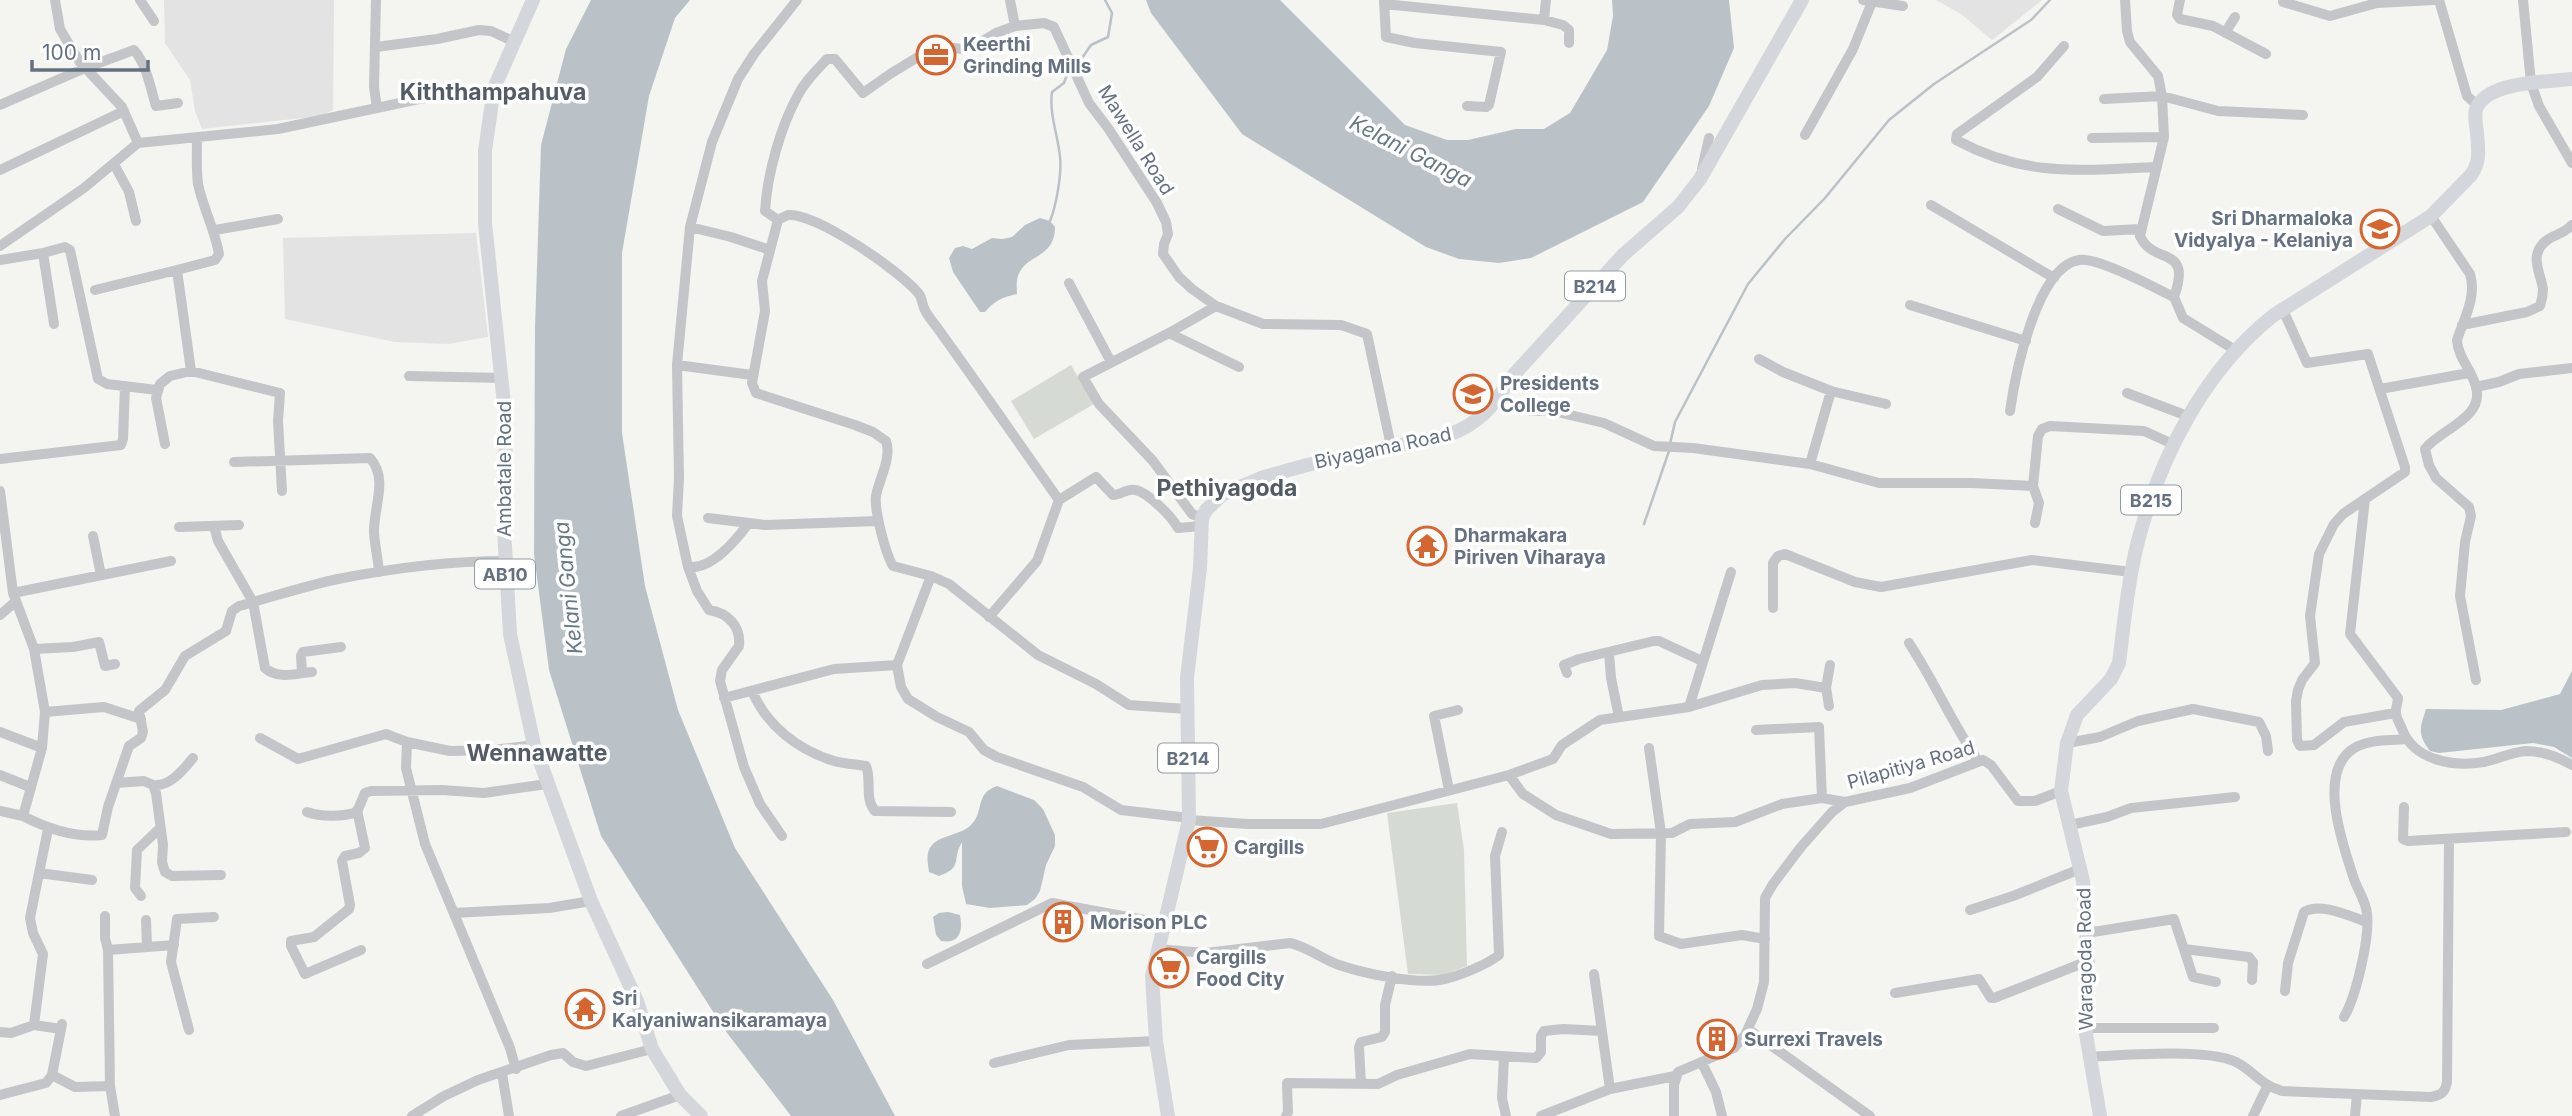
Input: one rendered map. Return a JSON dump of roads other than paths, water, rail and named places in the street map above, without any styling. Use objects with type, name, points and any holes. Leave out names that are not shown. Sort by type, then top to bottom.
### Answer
[{"type":"main road","name":"Ambatale Road","points":[[533,0],[494,88],[486,136],[484,201],[506,424],[505,561],[510,634],[534,745],[591,901],[637,1001],[652,1049],[680,1094],[701,1116]]},
{"type":"main road","name":"Biyagama Road","points":[[1202,522],[1206,510],[1223,494],[1242,484],[1283,470],[1448,435],[1466,429],[1488,412],[1510,379],[1623,254],[1678,207],[1700,179],[1802,0]]},
{"type":"main road","points":[[2477,105],[2497,90],[2572,79]]},
{"type":"main road","name":"Waragoda Road","points":[[2100,1116],[2085,1028],[2088,961],[2080,869],[2061,791],[2067,743],[2077,715],[2111,679],[2119,663],[2131,572],[2154,491],[2190,417],[2235,350],[2253,332],[2283,310],[2431,216],[2476,168],[2479,152],[2477,105]]},
{"type":"main road","name":"B214","points":[[1168,1116],[1156,1041],[1152,976],[1189,819],[1189,647],[1200,568],[1202,522]]},
{"type":"street","points":[[55,0],[60,29],[85,68],[124,111],[138,143]]},
{"type":"street","points":[[140,0],[154,20]]},
{"type":"street","points":[[376,0],[374,87],[377,108]]},
{"type":"street","points":[[782,836],[760,804],[744,767],[720,681],[722,670],[739,646],[738,630],[733,621],[719,612],[709,610],[697,591],[688,567],[677,516],[677,365],[690,228],[712,142],[738,79],[754,54],[797,0]]},
{"type":"street","points":[[1010,0],[1015,26]]},
{"type":"street","points":[[1544,20],[1545,0]]},
{"type":"street","points":[[2125,0],[2130,42],[2158,76],[2162,96],[2164,137],[2140,229],[2142,242],[2174,261],[2180,269],[2181,278],[2174,297]]},
{"type":"street","points":[[2180,0],[2177,15],[2180,19],[2213,26],[2266,54]]},
{"type":"street","points":[[2283,2],[2330,16],[2377,3],[2436,0],[2467,96],[2477,105]]},
{"type":"street","points":[[2523,0],[2531,83],[2539,106],[2572,163]]},
{"type":"street","points":[[1805,135],[1853,49],[1868,1],[1903,6]]},
{"type":"street","points":[[1467,106],[1489,105],[1501,52],[1415,43],[1386,37],[1384,2],[1544,20],[1563,25],[1569,30],[1569,43]]},
{"type":"street","points":[[2225,33],[2235,17]]},
{"type":"street","name":"Mawella Road","points":[[778,220],[765,211],[776,149],[797,97],[811,75],[827,59],[835,59],[863,93],[936,46],[962,49],[1015,26],[1050,24],[1058,32],[1089,103],[1157,203],[1166,222],[1168,234],[1163,254],[1179,277],[1216,306],[1263,324],[1340,326],[1367,334],[1391,446]]},
{"type":"street","points":[[376,47],[438,39],[479,30],[513,41]]},
{"type":"street","points":[[2064,46],[2037,78],[1957,134],[1956,140],[2005,162],[2028,167],[2053,170],[2157,167]]},
{"type":"street","points":[[0,105],[134,50],[144,61],[145,74],[156,106],[178,103]]},
{"type":"street","points":[[0,246],[44,217],[138,143],[278,129],[377,108],[494,88]]},
{"type":"street","points":[[2104,99],[2162,96],[2218,111],[2303,115]]},
{"type":"street","points":[[0,170],[124,111]]},
{"type":"street","points":[[2092,138],[2164,137]]},
{"type":"street","points":[[95,290],[215,260],[219,254],[215,230],[206,216],[198,181],[197,138]]},
{"type":"street","points":[[1700,179],[1709,138]]},
{"type":"street","points":[[114,164],[129,192],[136,221]]},
{"type":"street","points":[[1931,205],[2054,278]]},
{"type":"street","points":[[2058,209],[2103,231],[2140,229]]},
{"type":"street","points":[[1059,500],[1004,424],[976,379],[934,325],[920,296],[910,285],[867,250],[830,229],[787,215],[778,220],[762,281],[765,311],[752,383],[757,393],[855,425],[882,436],[886,441],[887,456],[876,496],[878,521],[893,566],[931,576],[964,595],[1038,654],[1096,684],[1129,705],[1187,709]]},
{"type":"street","points":[[2431,216],[2470,274],[2473,284],[2457,340],[2476,387],[2476,403],[2470,412],[2425,449],[2436,478],[2469,507],[2471,516],[2465,542],[2460,596],[2476,680]]},
{"type":"street","points":[[215,230],[278,219]]},
{"type":"street","points":[[2462,325],[2527,312],[2540,306],[2543,292],[2536,265],[2540,247],[2552,236],[2565,233],[2572,225]]},
{"type":"street","points":[[690,228],[731,237],[770,250]]},
{"type":"street","points":[[0,260],[65,247],[70,250],[98,379],[107,384],[157,390]]},
{"type":"street","points":[[44,253],[54,324]]},
{"type":"street","points":[[2010,411],[2011,371],[2026,341],[2044,293],[2068,264],[2081,260],[2113,269],[2174,297],[2183,318],[2235,350]]},
{"type":"street","points":[[177,270],[191,371]]},
{"type":"street","points":[[1069,283],[1111,362]]},
{"type":"street","points":[[1910,305],[2026,341]]},
{"type":"street","points":[[1202,522],[1192,514],[1153,461],[1099,404],[1083,377],[1216,306]]},
{"type":"street","points":[[2283,310],[2307,362],[2368,354],[2405,467],[2405,472],[2343,514],[2334,524],[2319,554],[2310,616],[2315,663],[2298,690],[2295,716],[2297,740],[2300,747],[2314,745],[2344,722],[2395,713]]},
{"type":"street","points":[[1169,333],[1239,367]]},
{"type":"street","points":[[1759,359],[1783,372],[1831,391],[1885,404]]},
{"type":"street","points":[[677,365],[752,375]]},
{"type":"street","points":[[2476,387],[2519,374],[2572,369]]},
{"type":"street","points":[[165,444],[157,390],[170,376],[191,371],[280,393],[278,421],[282,491]]},
{"type":"street","points":[[2380,389],[2469,373]]},
{"type":"street","points":[[409,376],[503,378]]},
{"type":"street","points":[[0,459],[121,445],[125,386]]},
{"type":"street","points":[[1810,464],[1831,391]]},
{"type":"street","points":[[2127,393],[2190,417]]},
{"type":"street","points":[[1498,398],[1529,411],[1553,411],[1605,423],[1654,446],[1693,447],[1810,464],[1879,483],[1972,482],[2033,486]]},
{"type":"street","points":[[2027,432],[2050,426],[2144,431],[2175,445]]},
{"type":"street","points":[[2035,523],[2039,503],[2033,486],[2038,436],[2042,429]]},
{"type":"street","points":[[234,462],[370,458],[378,467],[380,482],[374,531],[379,572]]},
{"type":"street","points":[[989,617],[1037,561],[1059,500],[1096,477],[1113,495],[1130,489],[1141,492],[1164,510],[1178,528],[1202,522]]},
{"type":"street","points":[[0,491],[14,598],[34,649],[45,712],[42,748],[23,816]]},
{"type":"street","points":[[2365,499],[2350,634],[2398,698],[2395,713],[2406,739],[2433,759],[2446,762],[2465,764],[2487,761],[2525,751],[2542,752],[2572,765]]},
{"type":"street","points":[[708,518],[749,523],[805,524],[878,521]]},
{"type":"street","points":[[688,567],[695,568],[720,554],[749,523]]},
{"type":"street","points":[[179,527],[239,525]]},
{"type":"street","points":[[214,526],[218,541],[253,602],[265,668],[271,673],[282,675],[307,672],[301,656],[303,652],[341,647]]},
{"type":"street","points":[[93,536],[101,575]]},
{"type":"street","points":[[1773,607],[1773,563],[1778,556],[1785,554],[1855,582],[1881,587],[2032,560],[2131,572]]},
{"type":"street","points":[[0,615],[14,598],[101,575],[171,561]]},
{"type":"street","points":[[0,811],[23,816],[48,829],[88,836],[102,835],[129,746],[141,738],[144,732],[139,711],[165,690],[185,656],[226,631],[232,611],[239,606],[335,579],[417,566],[505,561]]},
{"type":"street","points":[[1689,708],[1731,572]]},
{"type":"street","points":[[724,698],[834,669],[897,665],[901,662],[931,576]]},
{"type":"street","points":[[1567,673],[1564,665],[1579,659],[1659,641],[1702,662]]},
{"type":"street","points":[[34,649],[73,648],[99,642],[105,666],[115,664]]},
{"type":"street","points":[[1909,643],[1962,738],[1978,761]]},
{"type":"street","points":[[1609,653],[1619,717]]},
{"type":"street","points":[[897,665],[901,687],[908,699],[970,732],[984,750],[997,757],[1083,787],[1121,810],[1248,824],[1321,824],[1509,775],[1553,759],[1562,745],[1600,720],[1689,708],[1762,685],[1795,683],[1826,688]]},
{"type":"street","points":[[1829,706],[1826,688],[1830,665]]},
{"type":"street","points":[[752,691],[769,720],[795,743],[834,761],[866,766],[869,774],[869,800],[874,811],[951,812]]},
{"type":"street","points":[[45,712],[104,707],[141,719]]},
{"type":"street","points":[[2067,743],[2100,737],[2138,721],[2193,709],[2259,722],[2266,736],[2267,751]]},
{"type":"street","points":[[1448,790],[1434,716],[1458,710]]},
{"type":"street","points":[[1756,730],[1819,727],[1822,798]]},
{"type":"street","points":[[0,732],[42,748]]},
{"type":"street","points":[[260,738],[298,759],[386,734],[407,743],[450,751],[534,745]]},
{"type":"street","points":[[2344,1017],[2351,1005],[2359,978],[2367,913],[2337,824],[2334,801],[2337,774],[2347,754],[2355,747],[2369,742],[2406,739]]},
{"type":"street","points":[[407,743],[406,768],[425,844],[510,1048],[516,1069]]},
{"type":"street","points":[[1649,748],[1661,833],[1659,936],[1681,944],[1742,935],[1765,939]]},
{"type":"street","points":[[116,783],[144,781],[162,786],[193,758]]},
{"type":"street","name":"Pilapitiya Road","points":[[1541,1116],[1610,1089],[1675,1076],[1683,1069],[1734,1048],[1748,1029],[1764,982],[1763,908],[1768,892],[1801,847],[1832,812],[1845,802],[1910,788],[1978,761],[1986,761],[1991,765],[2018,802],[2035,801],[2061,791]]},
{"type":"street","points":[[0,775],[30,787]]},
{"type":"street","points":[[1509,775],[1523,794],[1556,815],[1611,834],[1672,833],[1690,824],[1735,822],[1782,804],[1822,798],[1845,802]]},
{"type":"street","points":[[307,813],[350,814],[357,810],[365,793],[371,791],[484,793],[547,784]]},
{"type":"street","points":[[153,785],[165,872],[172,876],[221,875]]},
{"type":"street","points":[[2070,825],[2103,818],[2131,808],[2235,797]]},
{"type":"street","points":[[2404,807],[2403,839],[2408,841],[2566,832]]},
{"type":"street","points":[[357,810],[365,848],[359,853],[345,856],[342,861],[351,905],[314,937],[291,941],[291,946],[305,974],[362,950]]},
{"type":"street","points":[[141,896],[135,888],[137,850],[160,828]]},
{"type":"street","points":[[34,1026],[43,954],[33,933],[30,918],[48,829]]},
{"type":"street","points":[[1157,949],[1206,953],[1290,943],[1300,945],[1336,964],[1392,976],[1426,980],[1446,979],[1499,955],[1495,856],[1502,832]]},
{"type":"street","points":[[2089,1057],[2155,1054],[2222,1058],[2237,1063],[2267,1087],[2282,1091],[2431,1097],[2441,1095],[2446,1090],[2449,839]]},
{"type":"street","points":[[1970,910],[2080,869]]},
{"type":"street","points":[[40,873],[92,880]]},
{"type":"street","points":[[454,913],[513,912],[591,901]]},
{"type":"street","points":[[927,964],[1052,903],[1166,924]]},
{"type":"street","points":[[2285,991],[2288,963],[2304,912],[2311,908],[2320,909],[2367,922]]},
{"type":"street","points":[[106,916],[110,1086],[115,1116]]},
{"type":"street","points":[[188,1030],[171,962],[177,919],[214,917]]},
{"type":"street","points":[[2087,933],[2174,919],[2193,977],[2216,982]]},
{"type":"street","points":[[146,920],[147,947]]},
{"type":"street","points":[[108,950],[174,945]]},
{"type":"street","points":[[2184,949],[2249,957],[2253,961],[2252,979]]},
{"type":"street","points":[[1895,993],[1979,979],[1991,998],[1994,998],[2088,961]]},
{"type":"street","points":[[1594,974],[1610,1089]]},
{"type":"street","points":[[1361,1084],[1359,1047],[1361,1042],[1382,1037],[1385,1032],[1385,1004],[1392,976]]},
{"type":"street","points":[[0,1032],[34,1026],[62,1025],[52,1075],[46,1083],[0,1095]]},
{"type":"street","points":[[2085,1028],[2214,1028]]},
{"type":"street","points":[[1748,1029],[1870,1116]]},
{"type":"street","points":[[1286,1116],[1287,1083],[1378,1083],[1397,1074],[1470,1054],[1539,1057],[1544,1031],[1602,1031]]},
{"type":"street","points":[[994,1063],[1069,1045],[1156,1041]]},
{"type":"street","points":[[412,1116],[444,1096],[478,1080],[551,1055],[563,1053],[573,1062],[586,1066],[652,1049]]},
{"type":"street","points":[[1504,1057],[1503,1098],[1506,1116]]},
{"type":"street","points":[[1702,1063],[1716,1092],[1722,1116]]},
{"type":"street","points":[[502,1073],[509,1116]]},
{"type":"street","points":[[52,1075],[75,1087],[110,1086]]},
{"type":"street","points":[[1675,1076],[1675,1116]]},
{"type":"street","points":[[2253,1116],[2267,1087]]},
{"type":"street","points":[[621,1116],[680,1094]]},
{"type":"street","points":[[2355,1116],[2357,1094]]},
{"type":"water","name":"Kelani Ganga","points":[[591,0],[690,0],[675,18],[649,96],[622,253],[622,433],[645,586],[678,710],[735,848],[833,1000],[895,1116],[791,1116],[724,1029],[601,836],[549,670],[534,554],[535,328],[541,145],[566,49]]},
{"type":"water","name":"Kelani Ganga","points":[[1146,0],[1280,0],[1405,125],[1447,140],[1468,140],[1516,129],[1544,129],[1570,113],[1607,50],[1613,16],[1612,0],[1729,0],[1734,48],[1709,106],[1643,202],[1531,258],[1499,263],[1459,259],[1426,247],[1242,134],[1151,13]]},
{"type":"water","points":[[1040,218],[1050,221],[1055,227],[1050,245],[1022,269],[1017,278],[1017,294],[999,300],[985,312],[980,312],[953,272],[949,258],[955,248],[963,246],[972,249],[992,238],[1012,237],[1025,225]]},
{"type":"water","points":[[2572,671],[2572,758],[2554,747],[2533,743],[2439,753],[2430,751],[2423,740],[2421,726],[2426,709],[2501,710],[2560,694]]},
{"type":"water","points":[[997,786],[1034,800],[1043,809],[1055,835],[1055,846],[1046,865],[1040,891],[1027,905],[990,908],[966,904],[962,886],[962,842],[952,869],[939,876],[929,872],[928,855],[932,845],[971,825],[978,814],[982,798]]},
{"type":"water","points":[[948,912],[960,915],[960,931],[956,938],[941,941],[936,935],[933,917]]},
{"type":"waterway","points":[[1073,64],[1082,58],[1091,45],[1108,37],[1112,13],[1105,0]]},
{"type":"waterway","points":[[1670,444],[1675,422],[1748,284],[1785,239],[1825,198],[1889,120],[1934,84],[2031,20],[2050,0]]},
{"type":"waterway","points":[[1050,221],[1058,190],[1060,164],[1052,92],[1064,83],[1069,69]]},
{"type":"waterway","points":[[1644,524],[1669,451]]},
{"type":"place","name":"Keerthi Grinding Mills","points":[[936,55]]},
{"type":"place","name":"Sri Dharmaloka Vidyalya - Kelaniya","points":[[2380,229]]},
{"type":"place","name":"Presidents College","points":[[1473,394]]},
{"type":"place","name":"Dharmakara Piriven Viharaya","points":[[1427,546]]},
{"type":"place","name":"Cargills","points":[[1207,847]]},
{"type":"place","name":"Morison PLC","points":[[1063,922]]},
{"type":"place","name":"Cargills Food City","points":[[1169,968]]},
{"type":"place","name":"Sri Kalyaniwansikaramaya","points":[[585,1009]]},
{"type":"place","name":"Surrexi Travels","points":[[1717,1039]]},
{"type":"district","name":"Kiththampahuva","points":[[493,92]]},
{"type":"district","name":"Pethiyagoda","points":[[1227,488]]},
{"type":"district","name":"Wennawatte","points":[[537,753]]}]
